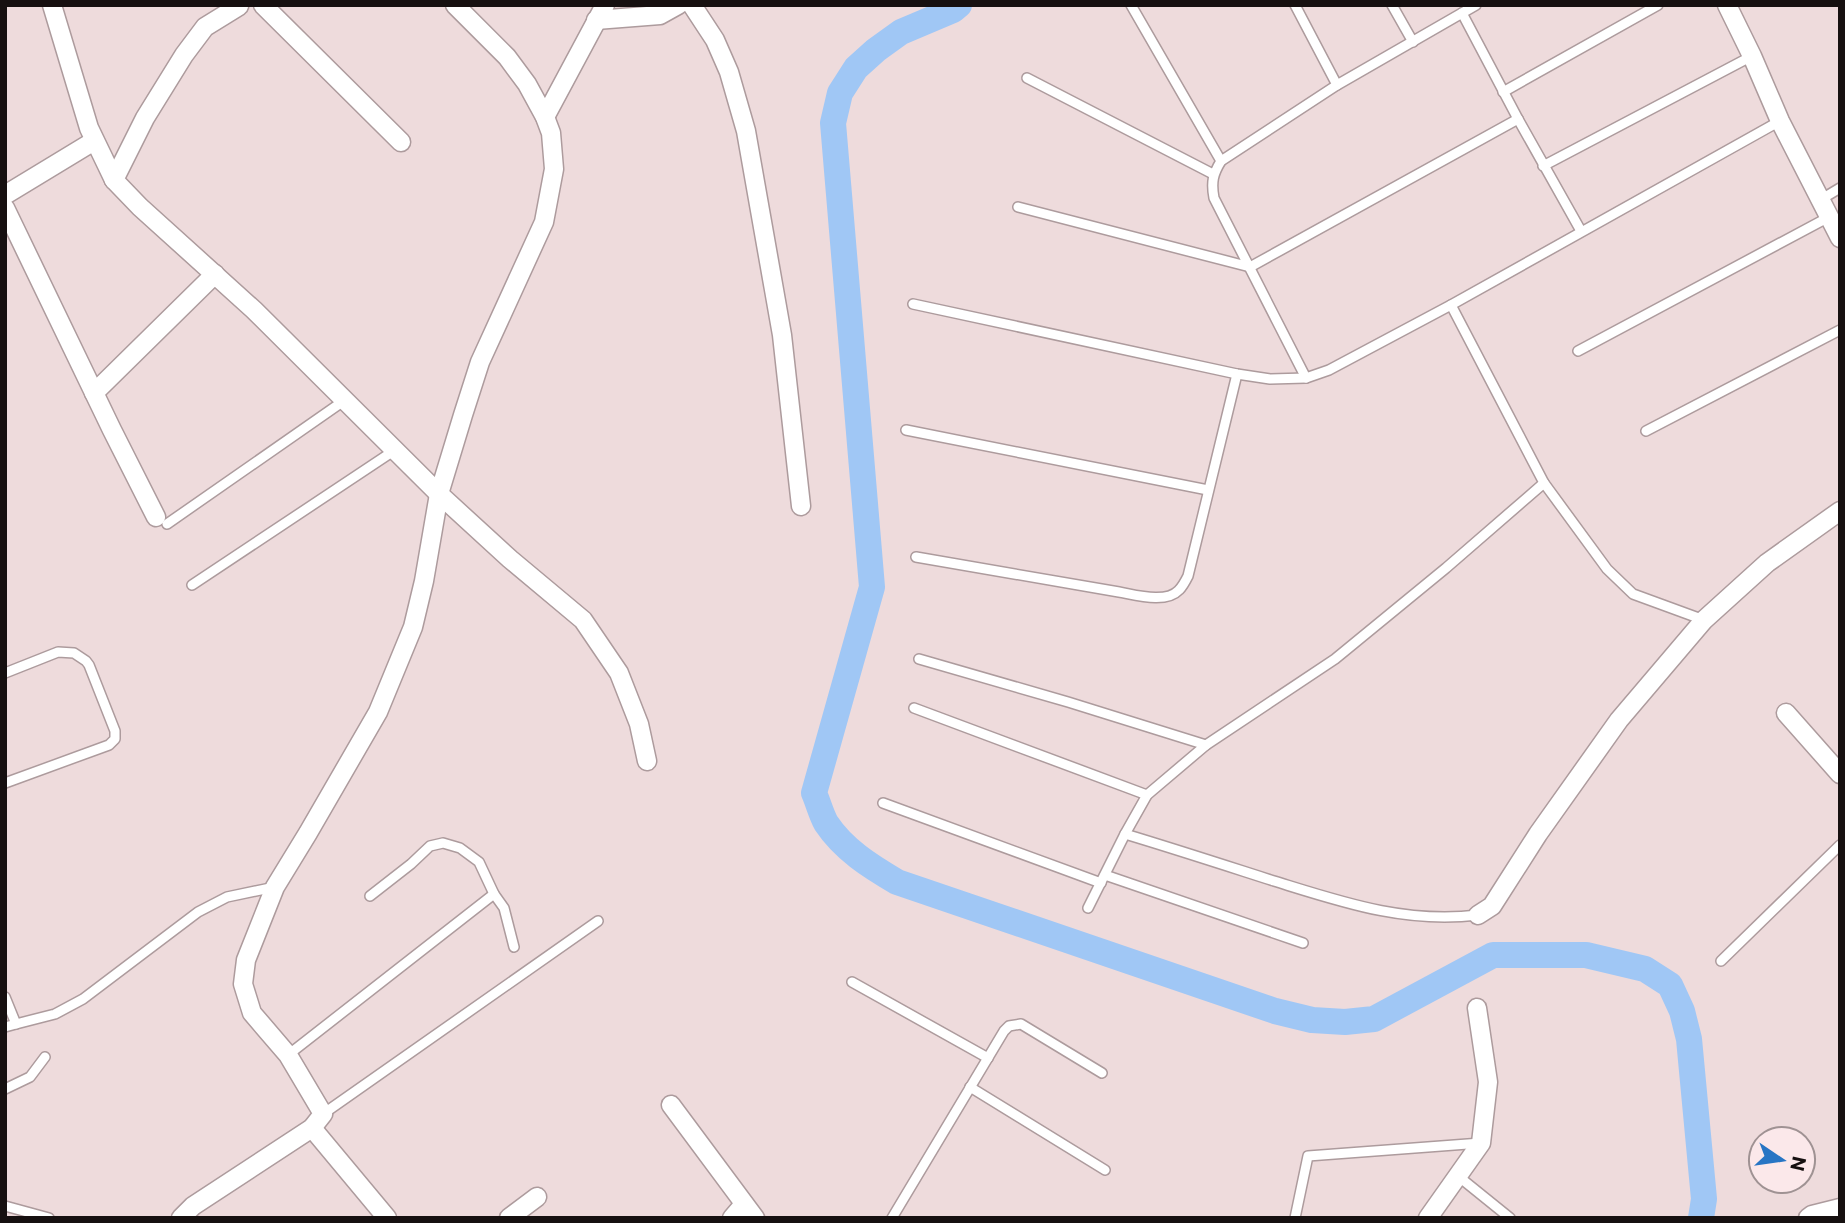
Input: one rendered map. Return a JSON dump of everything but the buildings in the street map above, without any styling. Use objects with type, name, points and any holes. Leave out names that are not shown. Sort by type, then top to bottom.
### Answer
[{"type":"street","points":[[52,5],[89,128],[114,180],[139,207],[254,310],[439,494],[583,621],[619,673],[639,724],[647,761]]},
{"type":"street","points":[[114,180],[145,118],[184,55],[205,27],[239,5]]},
{"type":"street","points":[[263,5],[401,142]]},
{"type":"street","points":[[387,1218],[318,1121],[288,1055],[252,1013],[243,984],[246,960],[275,887],[378,712],[413,627],[439,494],[480,362],[544,222],[554,169],[551,133],[545,117],[508,57],[455,5]]},
{"type":"street","points":[[545,117],[601,12],[660,15],[678,5]]},
{"type":"street","points":[[692,5],[715,40],[729,72],[746,131],[782,335],[801,506]]},
{"type":"street","points":[[1727,5],[1780,121],[1840,239]]},
{"type":"street","points":[[5,195],[94,141]]},
{"type":"street","points":[[5,208],[94,393],[161,520]]},
{"type":"street","points":[[94,393],[215,274]]},
{"type":"street","points":[[1478,915],[1492,906],[1538,834],[1619,720],[1704,620],[1766,564],[1840,511]]},
{"type":"street","points":[[1786,713],[1840,774]]},
{"type":"street","points":[[1428,1218],[1481,1143],[1488,1082],[1477,1008]]},
{"type":"street","points":[[671,1105],[750,1211],[732,1218]]},
{"type":"street","points":[[181,1218],[192,1206],[318,1121]]},
{"type":"street","points":[[509,1218],[537,1197]]},
{"type":"street","points":[[1808,1218],[1840,1208]]},
{"type":"lane","points":[[1130,5],[1221,160]]},
{"type":"lane","points":[[1295,5],[1337,85]]},
{"type":"lane","points":[[1392,5],[1413,42]]},
{"type":"lane","points":[[1306,378],[1214,198],[1213,173],[1221,160],[1337,85],[1476,5]]},
{"type":"lane","points":[[1503,92],[1658,5]]},
{"type":"lane","points":[[1462,13],[1543,166],[1581,231]]},
{"type":"lane","points":[[1543,166],[1752,56]]},
{"type":"lane","points":[[1027,78],[1213,173]]},
{"type":"lane","points":[[1018,207],[1250,267],[1518,119]]},
{"type":"lane","points":[[913,304],[1237,374],[1270,379],[1306,378],[1329,370],[1451,305],[1780,121]]},
{"type":"lane","points":[[1820,200],[1840,188]]},
{"type":"lane","points":[[1578,351],[1829,217]]},
{"type":"lane","points":[[1451,305],[1544,483],[1607,569],[1633,594],[1704,620]]},
{"type":"lane","points":[[1646,431],[1840,330]]},
{"type":"lane","points":[[916,557],[1130,594],[1171,596],[1180,589],[1188,576],[1237,374]]},
{"type":"lane","points":[[161,520],[345,400]]},
{"type":"lane","points":[[906,430],[1208,490]]},
{"type":"lane","points":[[192,585],[395,450]]},
{"type":"lane","points":[[1088,908],[1147,795],[1206,745],[1335,659],[1544,483]]},
{"type":"lane","points":[[5,673],[58,652],[74,653],[86,660],[115,738],[109,745],[5,783]]},
{"type":"lane","points":[[919,659],[1206,745]]},
{"type":"lane","points":[[914,708],[1147,795]]},
{"type":"lane","points":[[883,803],[1103,879],[1303,943]]},
{"type":"lane","points":[[1125,834],[1350,905],[1410,916],[1478,915]]},
{"type":"lane","points":[[370,896],[430,846],[443,843],[460,848],[479,862],[494,894],[504,908],[514,947]]},
{"type":"lane","points":[[1721,961],[1840,845]]},
{"type":"lane","points":[[5,1027],[55,1014],[83,999],[198,912],[227,897],[275,887]]},
{"type":"lane","points":[[288,1055],[494,894]]},
{"type":"lane","points":[[318,1121],[598,921]]},
{"type":"lane","points":[[852,982],[988,1058]]},
{"type":"lane","points":[[5,997],[16,1024]]},
{"type":"lane","points":[[892,1218],[1009,1026],[1021,1024],[1102,1073]]},
{"type":"lane","points":[[5,1089],[30,1077],[45,1057]]},
{"type":"lane","points":[[970,1087],[1105,1170]]},
{"type":"lane","points":[[1295,1218],[1308,1156],[1481,1143]]},
{"type":"lane","points":[[1458,1176],[1510,1218]]},
{"type":"lane","points":[[5,1206],[49,1218]]},
{"type":"waterway","points":[[959,5],[901,32],[856,68],[840,93],[833,123],[872,587],[814,793],[826,823],[849,849],[897,882],[1275,1011],[1312,1020],[1345,1022],[1374,1019],[1493,955],[1586,955],[1645,969],[1670,985],[1682,1011],[1689,1039],[1704,1199],[1701,1218]]}]
